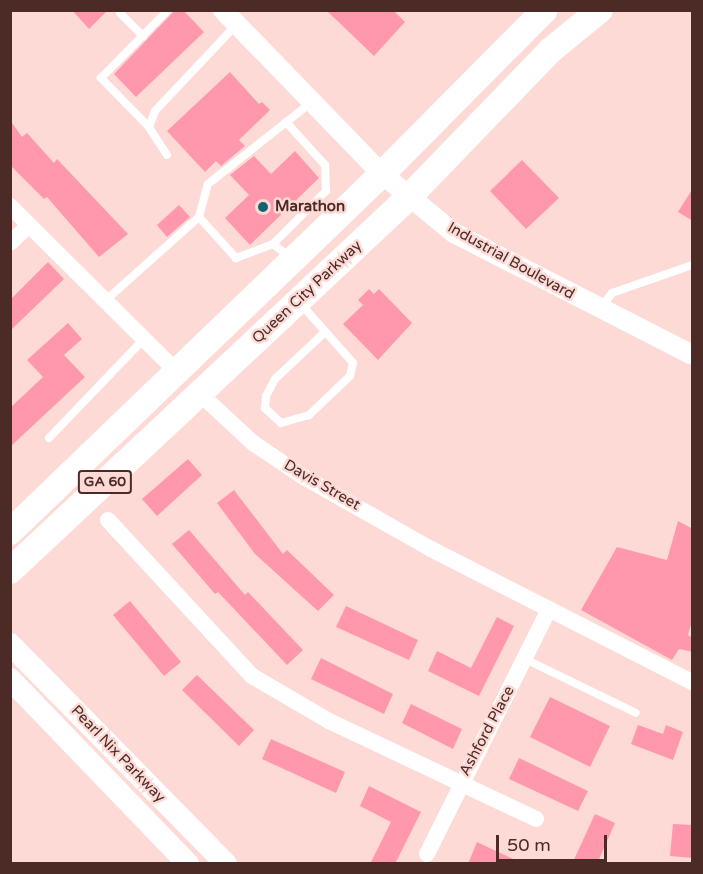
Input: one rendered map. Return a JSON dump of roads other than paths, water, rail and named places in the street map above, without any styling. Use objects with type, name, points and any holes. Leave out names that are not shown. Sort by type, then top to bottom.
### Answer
[{"type":"main road","name":"GA 60","points":[[10,532],[176,370],[283,252],[321,214],[382,174],[510,42],[545,10]]},
{"type":"main road","name":"Queen City Parkway","points":[[10,571],[198,392],[408,198],[541,61],[600,10]]},
{"type":"main road","name":"Davis Street","points":[[176,370],[198,392]]},
{"type":"main road","name":"Pearl Nix Parkway","points":[[10,644],[226,864]]},
{"type":"main road","name":"Pearl Nix Parkway","points":[[10,679],[188,864]]},
{"type":"street","name":"Industrial Boulevard","points":[[230,17],[382,174],[408,198],[454,233],[693,355]]},
{"type":"street","name":"Davis Street","points":[[10,206],[176,370]]},
{"type":"street","points":[[10,243],[29,225]]},
{"type":"street","name":"Davis Street","points":[[198,392],[253,443],[303,476],[431,549],[693,682]]},
{"type":"street","points":[[108,520],[252,676],[329,721],[536,819]]},
{"type":"street","name":"Ashford Place","points":[[427,854],[460,783],[549,609]]},
{"type":"lane","points":[[167,155],[149,127],[101,78],[168,10]]},
{"type":"lane","points":[[120,13],[143,36]]},
{"type":"lane","points":[[149,127],[155,111],[230,17]]},
{"type":"lane","points":[[105,302],[199,217],[208,184],[312,102]]},
{"type":"lane","points":[[286,122],[325,165],[326,191],[321,214]]},
{"type":"lane","points":[[199,217],[236,258],[283,252]]},
{"type":"lane","points":[[600,309],[612,293],[693,265]]},
{"type":"lane","points":[[298,300],[353,363],[350,376],[309,415],[281,423],[265,408],[266,396],[275,380],[325,332]]},
{"type":"lane","points":[[49,438],[144,339]]},
{"type":"lane","points":[[525,659],[636,713]]},
{"type":"place","name":"Marathon","points":[[263,207]]}]
